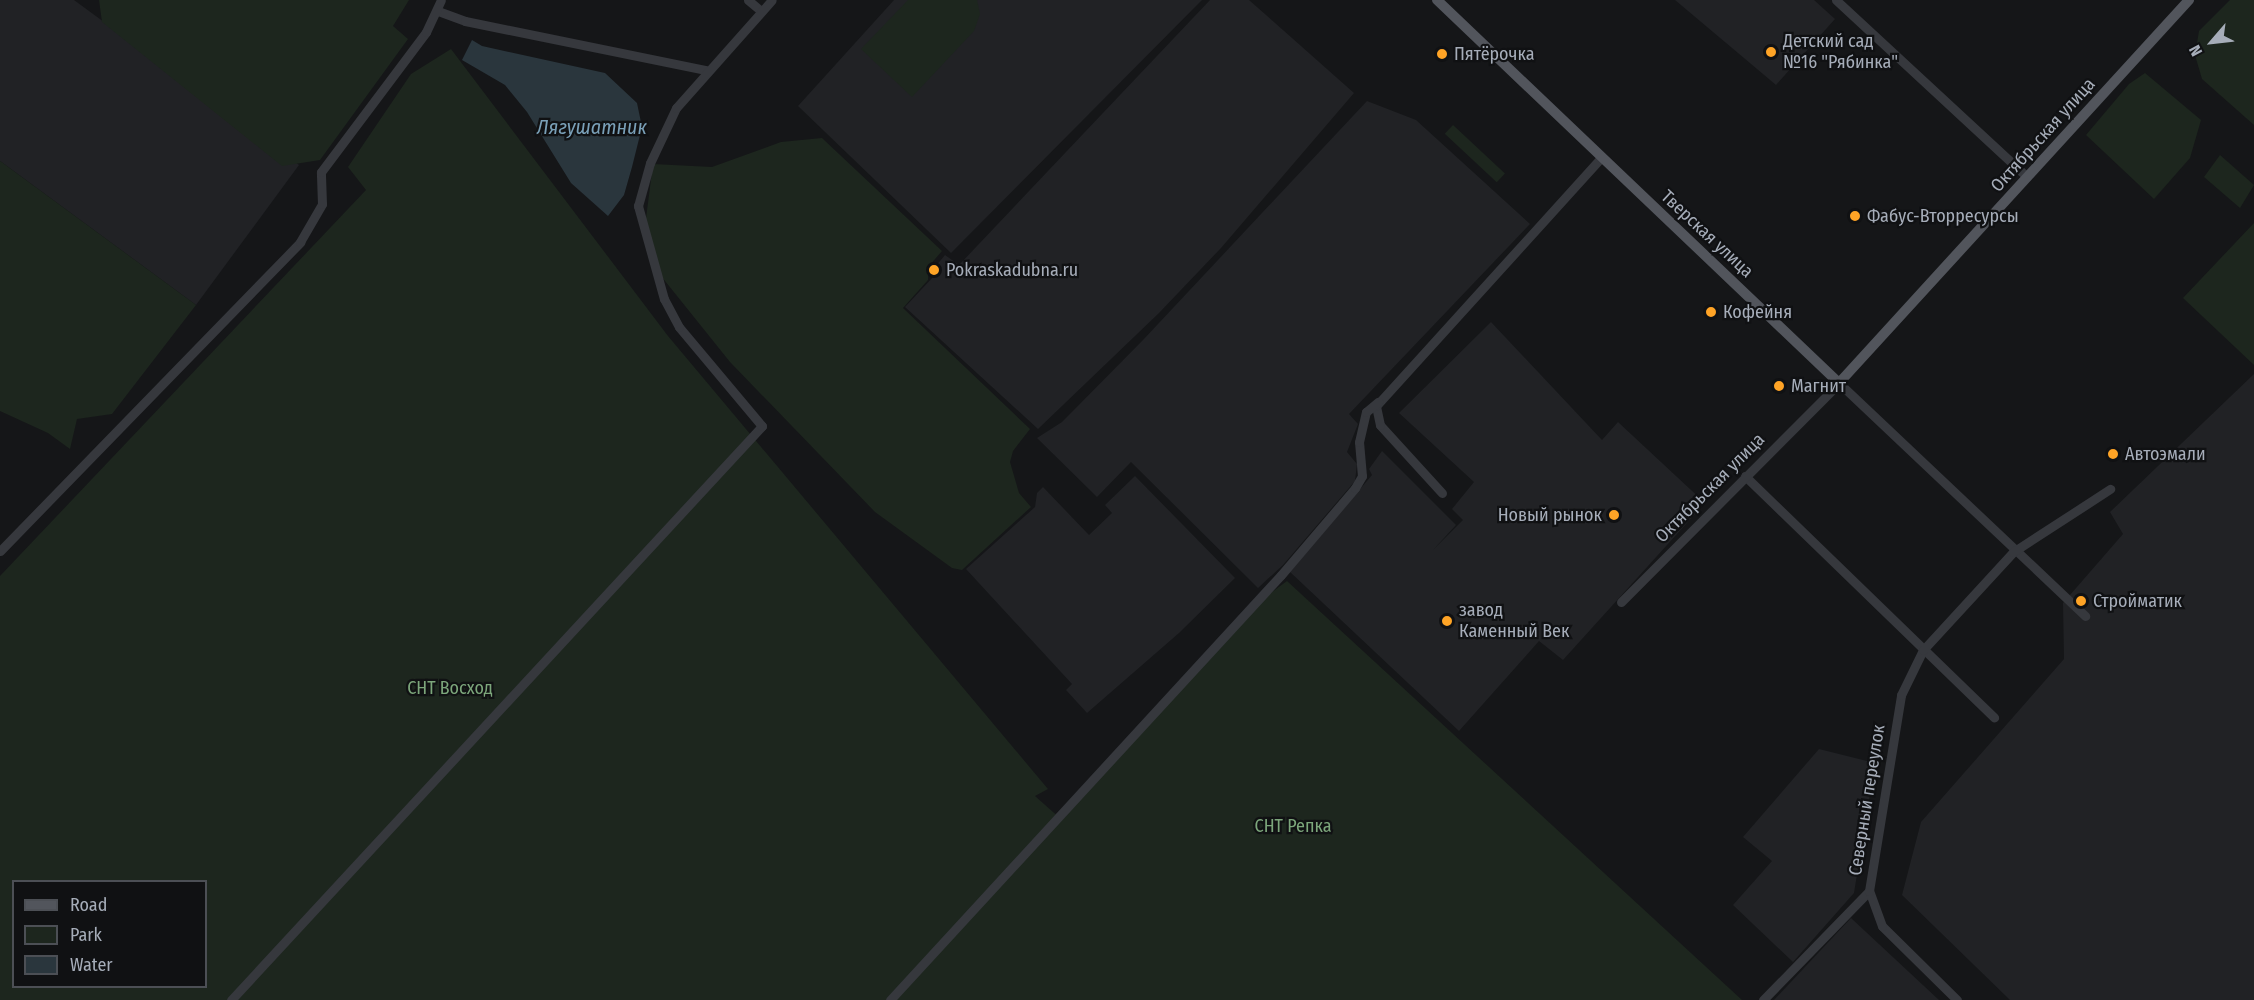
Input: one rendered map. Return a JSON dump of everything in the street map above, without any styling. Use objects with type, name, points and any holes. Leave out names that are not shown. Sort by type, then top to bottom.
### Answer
[{"type":"main road","name":"Тверская улица","points":[[1437,0],[1839,383]]},
{"type":"main road","name":"Октябрьская улица","points":[[1839,383],[2189,0]]},
{"type":"street","points":[[0,552],[300,242],[322,204],[321,172],[438,11],[441,0]]},
{"type":"street","points":[[748,0],[761,11]]},
{"type":"street","points":[[231,1000],[762,426],[679,327],[664,299],[638,206],[661,134],[706,70],[772,0]]},
{"type":"street","points":[[1836,0],[1848,4],[2027,177]]},
{"type":"street","points":[[438,11],[465,21],[706,70]]},
{"type":"street","points":[[890,1000],[1281,575],[1355,488],[1362,476],[1359,442],[1366,412],[1378,402],[1602,157]]},
{"type":"street","name":"Октябрьская улица","points":[[1621,602],[1839,383]]},
{"type":"street","name":"Тверская улица","points":[[1839,383],[2013,552],[2085,616]]},
{"type":"street","points":[[1378,402],[1375,411],[1380,425],[1442,493]]},
{"type":"street","points":[[1745,476],[1994,717]]},
{"type":"street","name":"Северный переулок","points":[[1957,1000],[1882,926],[1869,891],[1901,695],[1923,650],[2013,552],[2110,489]]},
{"type":"street","points":[[1763,1000],[1869,891]]},
{"type":"shaded area","points":[[0,0],[74,0],[299,165],[196,305],[0,161]]},
{"type":"shaded area","points":[[894,0],[1202,0],[951,253],[798,106]]},
{"type":"shaded area","points":[[1210,0],[1249,0],[1354,93],[1221,248],[1159,313],[1038,429],[905,307],[934,276],[935,267],[945,255],[959,265]]},
{"type":"shaded area","name":"Детский сад №16 \"Рябинка\"","points":[[1675,0],[1814,0],[1835,19],[1776,85]]},
{"type":"shaded area","points":[[1367,101],[1416,120],[1530,224],[1349,414],[1358,424],[1347,452],[1357,464],[1355,481],[1283,565],[1258,588],[1131,462],[1097,497],[1037,438],[1062,422],[1143,340]]},
{"type":"shaded area","points":[[1491,322],[1602,440],[1618,422],[1705,503],[1563,660],[1539,641],[1459,731],[1290,572],[1372,475],[1369,469],[1382,451],[1456,525],[1433,550],[1463,520],[1452,509],[1474,482],[1399,413]]},
{"type":"shaded area","points":[[2254,374],[2254,1000],[2010,1000],[1902,895],[1921,822],[2064,659],[2063,603],[2123,534],[2110,512]]},
{"type":"shaded area","points":[[1135,476],[1235,578],[1179,633],[1087,713],[1066,690],[1072,684],[966,569],[1035,507],[1037,493],[1043,487],[1089,535],[1112,513],[1105,505]]},
{"type":"shaded area","points":[[1819,749],[1875,763],[1854,893],[1793,962],[1733,905],[1772,861],[1743,837]]},
{"type":"shaded area","points":[[1851,918],[1939,1000],[1774,1000]]},
{"type":"green space","points":[[99,0],[409,0],[393,26],[408,39],[320,160],[282,166],[102,22]]},
{"type":"green space","points":[[908,0],[977,0],[980,14],[974,31],[912,97],[861,49]]},
{"type":"green space","points":[[2230,0],[2254,0],[2254,125],[2202,79],[2195,55],[2199,31]]},
{"type":"green space","name":"СНТ Восход","points":[[451,49],[668,336],[1048,789],[1035,796],[1062,820],[1260,601],[1287,581],[1742,1000],[0,1000],[0,576],[366,190],[348,167],[411,74]]},
{"type":"green space","points":[[2145,73],[2201,120],[2190,158],[2154,199],[2086,135],[2129,84]]},
{"type":"green space","points":[[1453,125],[1505,173],[1497,182],[1445,134]]},
{"type":"green space","points":[[822,138],[942,251],[929,266],[928,280],[903,308],[1030,429],[1013,451],[1010,462],[1019,493],[1031,507],[962,570],[952,568],[875,512],[730,362],[657,271],[645,226],[653,164],[712,167],[781,142]]},
{"type":"green space","points":[[2220,155],[2254,185],[2240,208],[2204,177]]},
{"type":"green space","points":[[0,161],[196,305],[112,414],[77,419],[70,449],[48,433],[0,411]]},
{"type":"green space","points":[[2254,223],[2254,365],[2183,298]]},
{"type":"water","name":"Лягушатник","points":[[472,40],[482,46],[605,73],[637,103],[642,127],[632,167],[624,195],[608,216],[571,183],[527,112],[505,85],[462,60]]},
{"type":"place","name":"Детский сад №16 \"Рябинка\"","points":[[1771,52]]},
{"type":"place","name":"Пятёрочка","points":[[1442,54]]},
{"type":"place","name":"Фабус-Вторресурсы","points":[[1855,216]]},
{"type":"place","name":"Pokraskadubna.ru","points":[[934,270]]},
{"type":"place","name":"Кофейня","points":[[1711,312]]},
{"type":"place","name":"Магнит","points":[[1779,386]]},
{"type":"place","name":"Автоэмали","points":[[2113,454]]},
{"type":"place","name":"Новый рынок","points":[[1614,515]]},
{"type":"place","name":"Стройматик","points":[[2081,601]]},
{"type":"place","name":"завод Каменный Век","points":[[1447,621]]},
{"type":"park label","name":"СНТ Репка","points":[[1293,826]]}]
